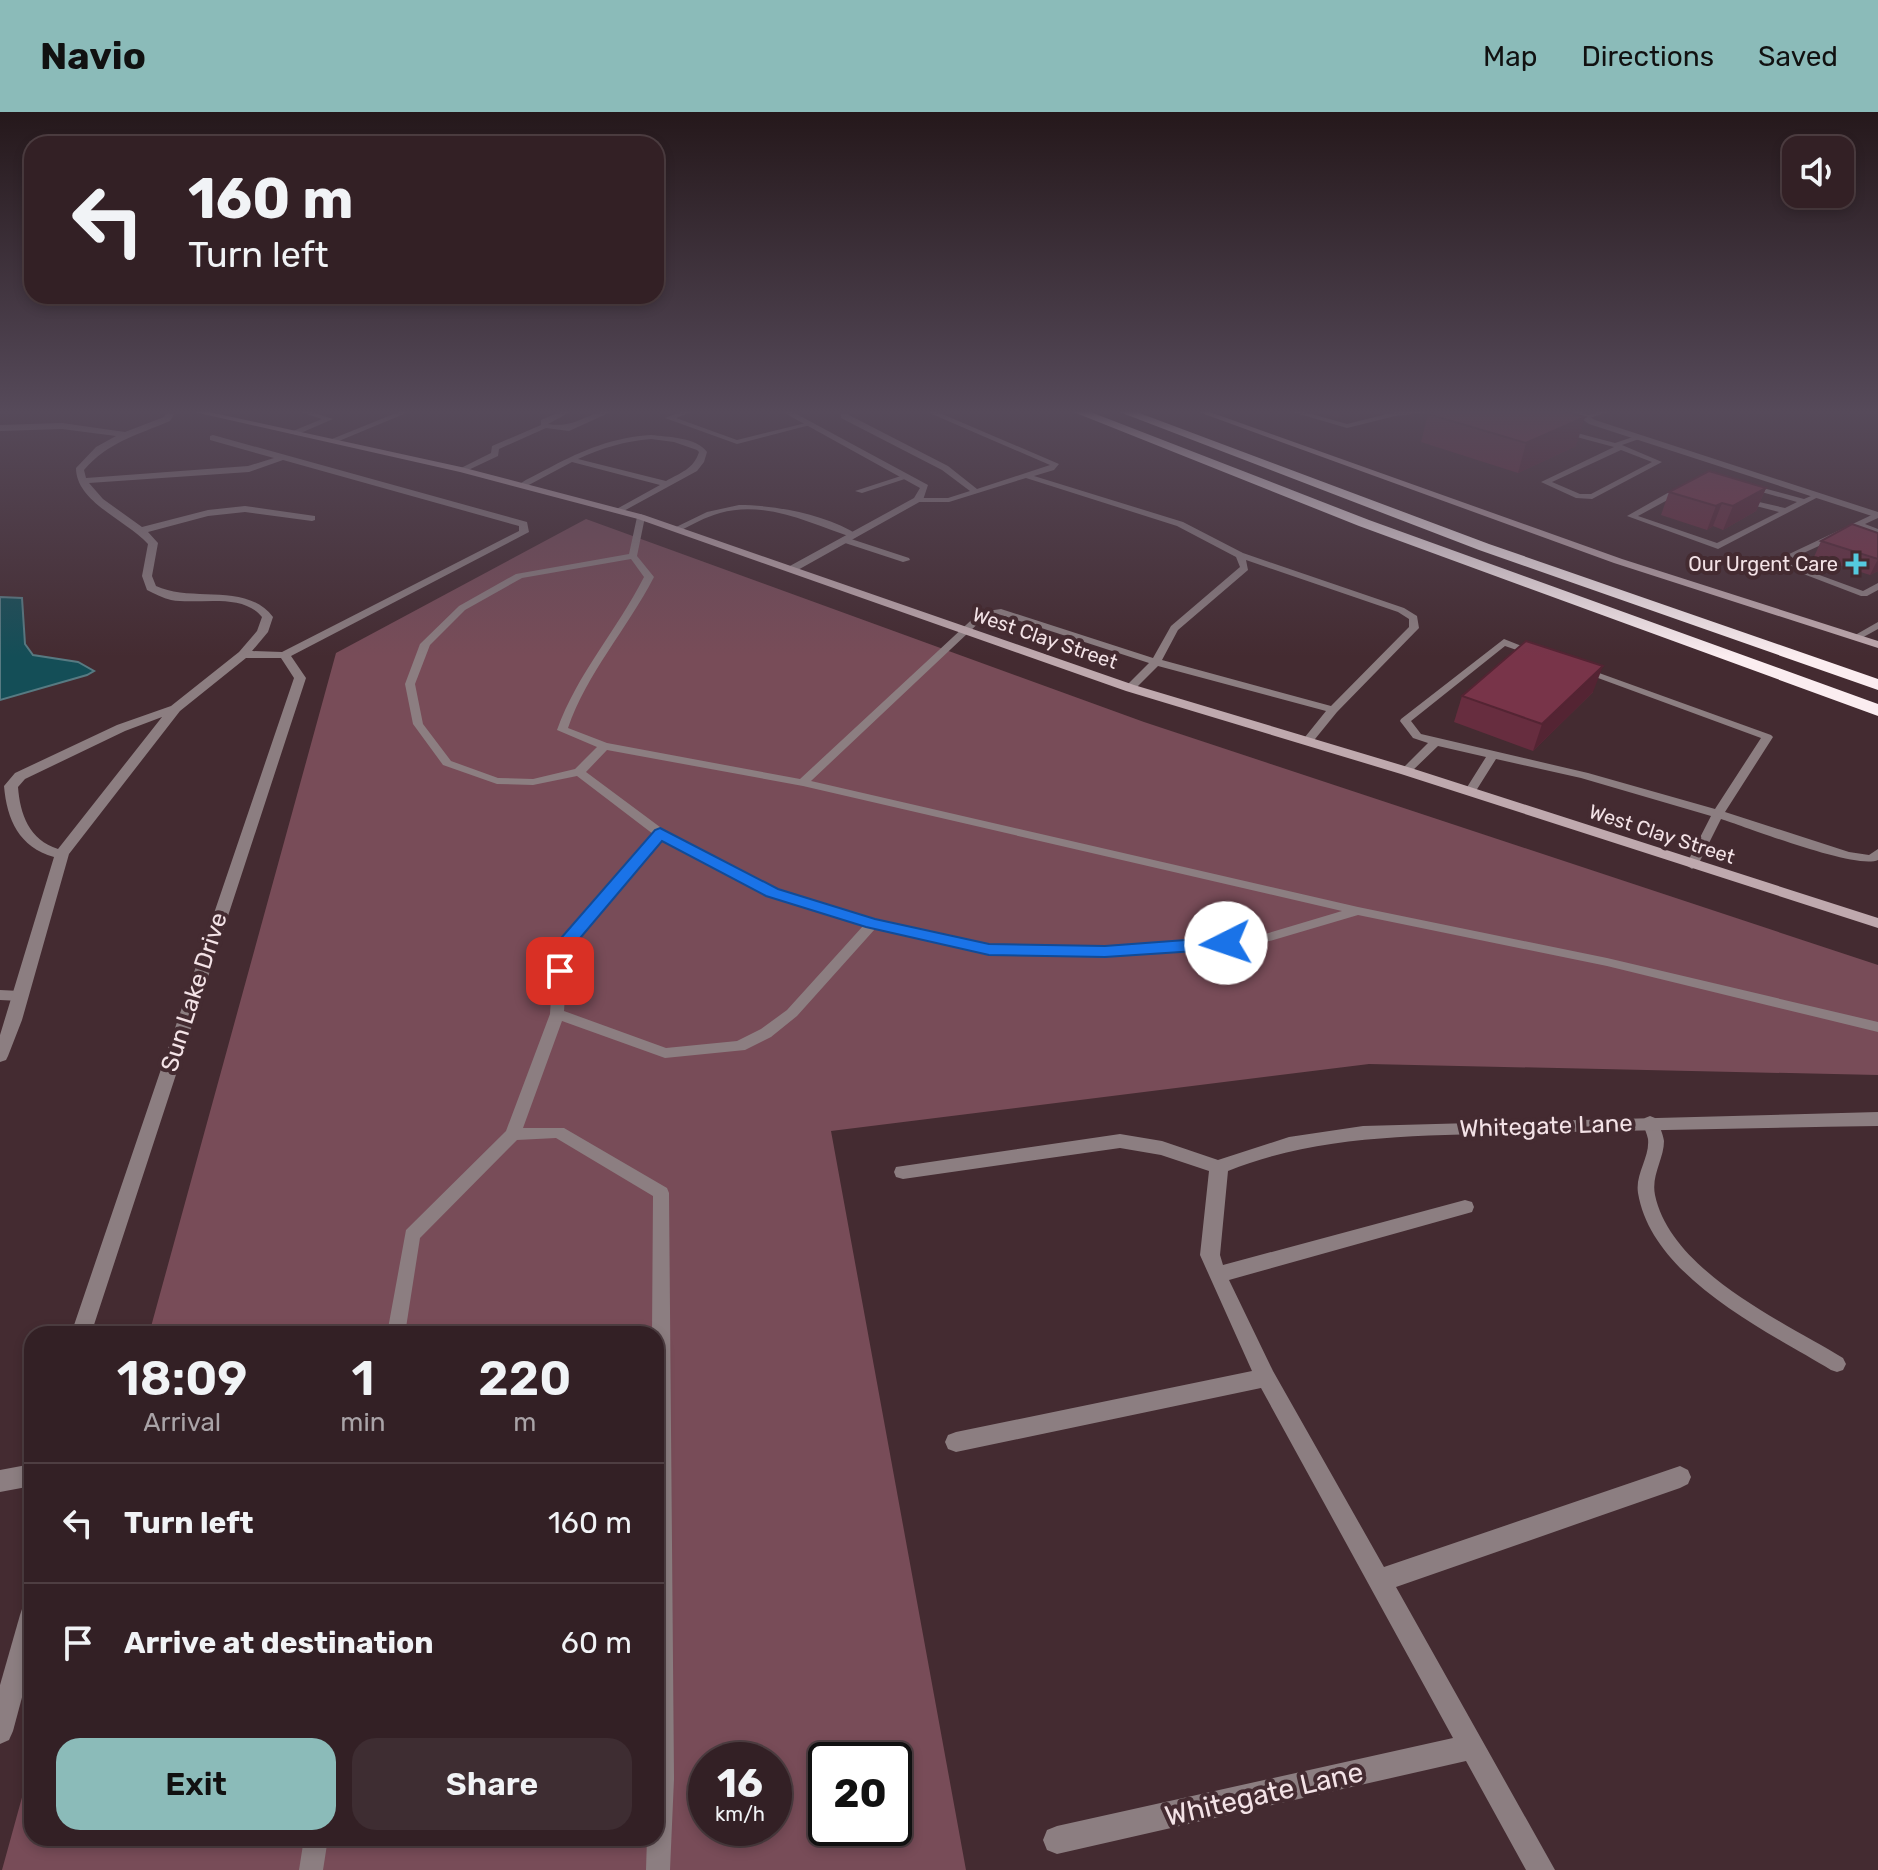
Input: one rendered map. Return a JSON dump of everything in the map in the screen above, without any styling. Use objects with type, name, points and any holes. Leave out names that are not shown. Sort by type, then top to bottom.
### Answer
[{"type":"highway","points":[[1287,493],[1407,540],[1878,710]]},
{"type":"highway","points":[[1342,493],[1878,685]]},
{"type":"main road","name":"West Clay Street","points":[[551,493],[641,517],[1130,688],[1406,771],[1878,923]]},
{"type":"main road","points":[[1429,493],[1618,561],[1878,645]]},
{"type":"street","points":[[0,1056],[62,853],[176,708],[243,654],[262,632],[268,617],[264,609],[250,602],[171,597],[151,588],[147,576],[153,543],[143,530],[90,493]]},
{"type":"street","points":[[243,654],[284,655],[524,532],[524,524],[418,493]]},
{"type":"street","points":[[792,569],[918,500],[922,493]]},
{"type":"street","points":[[1812,493],[1878,515]]},
{"type":"street","points":[[143,530],[208,513],[245,509],[312,518]]},
{"type":"street","name":"Sun Lake Drive","points":[[84,1326],[300,678],[284,655]]},
{"type":"street","points":[[62,853],[55,854],[32,839],[14,812],[11,786],[20,776],[121,728],[176,708]]},
{"type":"street","name":"Whitegate Lane","points":[[1219,1167],[1241,1157],[1304,1139],[1395,1131],[1650,1122],[1878,1119]]},
{"type":"street","points":[[903,1172],[1120,1141],[1162,1148],[1219,1167],[1210,1255],[1217,1275],[1266,1378],[1541,1870]]},
{"type":"street","points":[[1217,1275],[1465,1207]]},
{"type":"street","points":[[956,1442],[1266,1378]]},
{"type":"street","points":[[0,1481],[24,1476]]},
{"type":"street","points":[[1378,1581],[1680,1477]]},
{"type":"street","points":[[0,1731],[24,1644]]},
{"type":"street","name":"Whitegate Lane","points":[[1057,1840],[1471,1747]]},
{"type":"lane","points":[[617,511],[650,493]]},
{"type":"lane","points":[[918,500],[949,500],[972,493]]},
{"type":"lane","points":[[1081,493],[1180,524],[1240,555],[1401,610],[1414,618],[1414,628],[1333,710],[1307,742]]},
{"type":"lane","points":[[1572,493],[1592,497],[1599,493]]},
{"type":"lane","points":[[1673,493],[1631,516],[1718,546],[1818,495]]},
{"type":"lane","points":[[1775,493],[1805,502]]},
{"type":"lane","points":[[1730,496],[1786,511]]},
{"type":"lane","points":[[676,529],[720,510],[783,511],[906,560]]},
{"type":"lane","points":[[1878,515],[1776,562],[1864,594],[1878,586]]},
{"type":"lane","points":[[641,517],[633,556],[649,577],[639,598],[603,648],[569,707],[562,730],[604,746],[803,783],[1358,911],[1607,962],[1878,1027]]},
{"type":"lane","points":[[1856,524],[1878,532]]},
{"type":"lane","points":[[1130,688],[1156,662],[1174,628],[1245,568],[1240,555]]},
{"type":"lane","points":[[604,746],[579,772],[533,782],[497,781],[447,763],[418,724],[410,684],[425,644],[462,608],[519,576],[633,556]]},
{"type":"lane","points":[[803,783],[983,614],[998,611],[1156,662],[1333,710]]},
{"type":"lane","points":[[1855,638],[1878,625]]},
{"type":"lane","points":[[1548,658],[1504,642],[1405,721],[1417,736],[1436,742],[1584,775],[1847,856],[1872,859],[1878,853]]},
{"type":"lane","points":[[1577,668],[1767,737],[1718,814],[1692,865]]},
{"type":"lane","points":[[1406,771],[1436,742]]},
{"type":"lane","points":[[1470,792],[1493,755]]},
{"type":"lane","points":[[579,772],[660,833],[772,893],[872,924],[989,950],[1105,952],[1256,941],[1358,911]]},
{"type":"lane","points":[[397,1326],[412,1235],[513,1134],[557,1014],[561,949],[660,833]]},
{"type":"lane","points":[[557,1014],[665,1053],[740,1046],[766,1033],[792,1013],[872,924]]},
{"type":"lane","points":[[0,995],[20,996]]},
{"type":"lane","points":[[1650,1122],[1656,1140],[1646,1165],[1646,1195],[1658,1229],[1672,1249],[1747,1307],[1837,1364]]},
{"type":"lane","points":[[513,1134],[558,1132],[661,1193],[661,1326]]},
{"type":"lane","points":[[311,1870],[315,1846]]},
{"type":"lane","points":[[658,1870],[659,1846]]},
{"type":"shaded area","points":[[586,519],[1144,722],[1878,965],[1878,1075],[1369,1064],[831,1131],[966,1870],[2,1870],[24,1790],[24,1846],[664,1846],[664,1326],[151,1326],[336,653]]},
{"type":"water","points":[[0,597],[22,598],[25,644],[33,655],[78,662],[94,671],[0,700]]},
{"type":"building","points":[[1672,493],[1757,493],[1733,506],[1722,503],[1716,506]]},
{"type":"building","points":[[1852,524],[1878,533],[1878,559],[1821,541]]},
{"type":"building","points":[[1526,641],[1603,666],[1542,724],[1462,696]]},
{"type":"place","name":"Our Urgent Care","points":[[1856,564]]},
{"type":"route","points":[[560,971],[561,949],[660,833],[772,893],[872,924],[989,950],[1105,952],[1226,943]]}]
